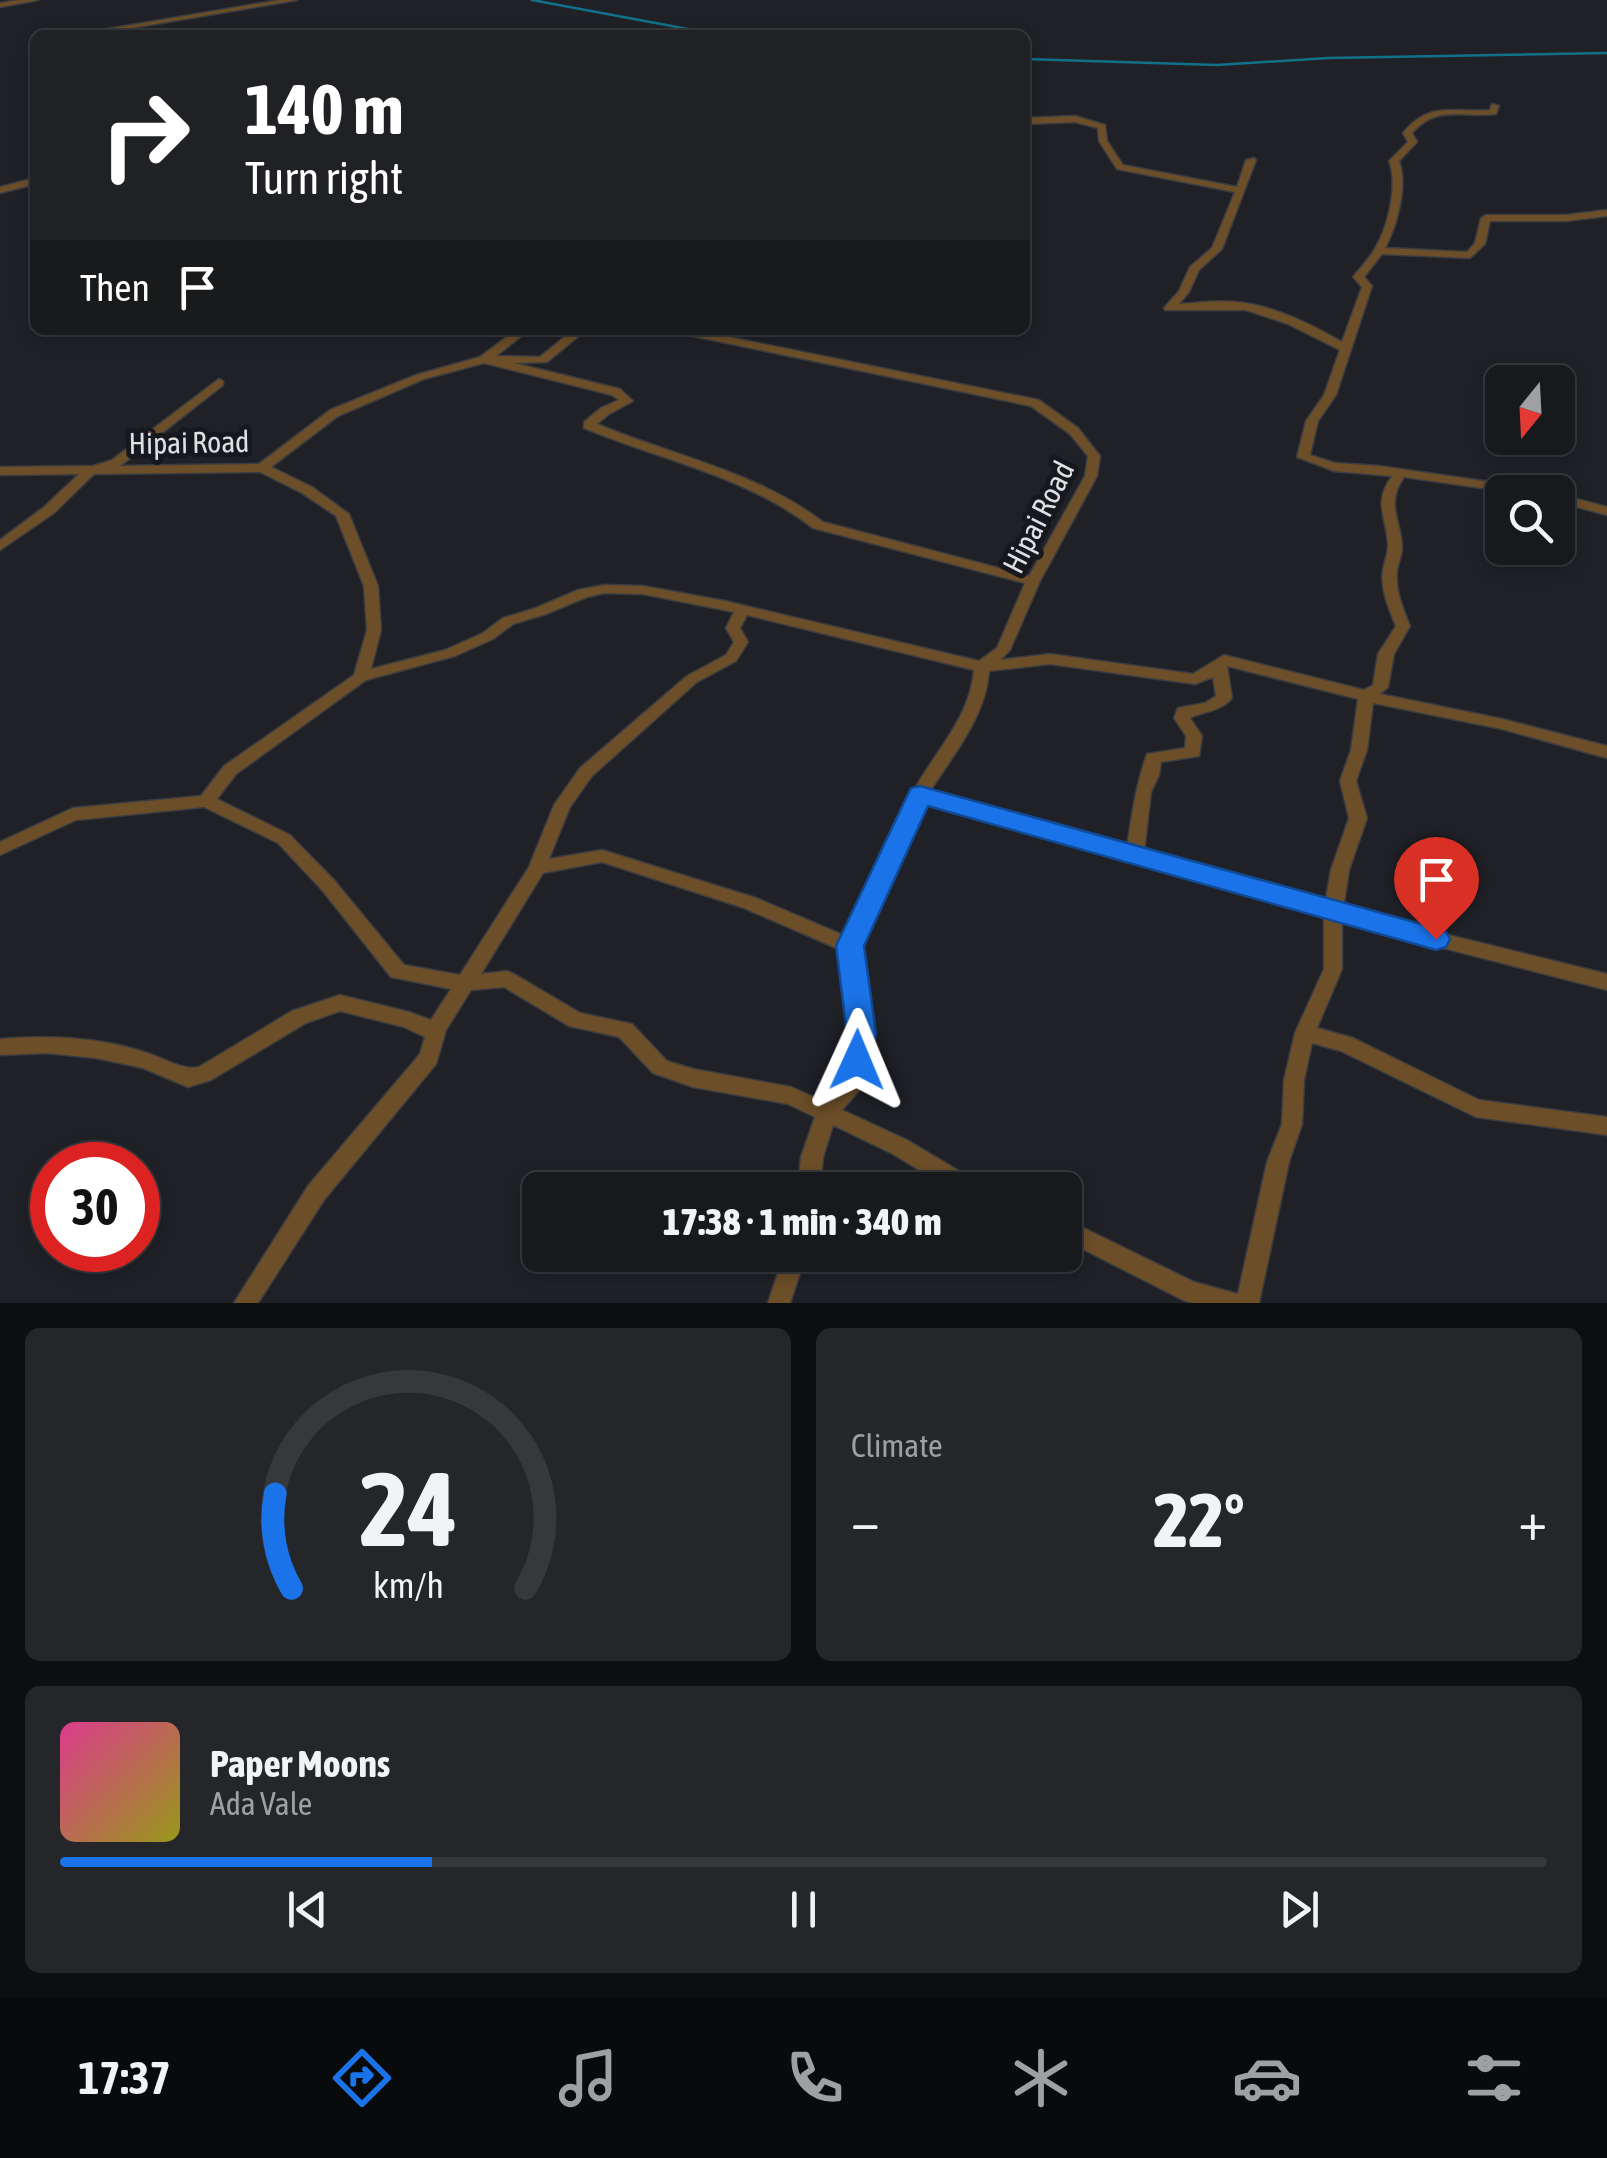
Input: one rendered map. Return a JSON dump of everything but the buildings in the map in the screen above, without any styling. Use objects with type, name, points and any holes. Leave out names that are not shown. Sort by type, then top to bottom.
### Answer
[{"type":"street","points":[[0,5],[34,0]]},
{"type":"street","points":[[105,30],[292,0]]},
{"type":"street","points":[[70,24],[72,30]]},
{"type":"street","points":[[1485,485],[1334,467],[1303,457],[1312,421],[1330,395],[1367,286],[1358,277],[1381,251],[1394,218],[1400,177],[1394,161],[1412,142],[1407,133],[1416,119],[1446,110],[1493,112],[1496,106]]},
{"type":"street","points":[[1030,121],[1091,121],[1102,126],[1103,141],[1120,167],[1240,190]]},
{"type":"street","points":[[1251,160],[1217,250],[1194,269],[1189,286],[1169,308],[1233,304],[1260,309],[1324,335],[1346,349]]},
{"type":"street","points":[[0,190],[30,182]]},
{"type":"street","points":[[1381,251],[1470,255],[1480,244],[1486,218],[1566,218],[1607,213]]},
{"type":"street","points":[[484,359],[516,335]]},
{"type":"street","name":"Hipai Road","points":[[0,471],[262,468],[334,413],[420,377],[484,359],[543,360],[574,335]]},
{"type":"street","name":"Hipai Road","points":[[703,335],[1036,403],[1074,431],[1094,456],[1091,476],[1032,581],[1003,650],[982,668],[980,690],[963,728],[920,794],[850,946]]},
{"type":"street","points":[[484,359],[616,392],[627,400],[588,425],[763,490],[802,510],[818,525],[1032,581]]},
{"type":"street","points":[[0,546],[49,510],[90,471],[116,463],[218,383]]},
{"type":"street","points":[[262,468],[307,490],[342,514],[371,586],[374,630],[361,676]]},
{"type":"street","points":[[1248,1303],[1278,1162],[1292,1124],[1294,1080],[1305,1033],[1332,969],[1332,913],[1340,870],[1358,818],[1348,781],[1359,750],[1366,696],[1380,687],[1386,654],[1403,626],[1389,588],[1396,550],[1393,527],[1386,516],[1388,489],[1401,473]]},
{"type":"street","points":[[1575,503],[1607,512]]},
{"type":"street","points":[[206,801],[230,770],[361,676],[450,653],[488,636],[508,620],[542,612],[582,592],[643,590],[743,609],[831,634],[982,668],[1050,659],[1195,679],[1224,660],[1233,661],[1607,752]]},
{"type":"street","points":[[244,1303],[316,1194],[429,1058],[436,1028],[536,868],[562,805],[586,772],[692,679],[731,658],[742,642],[733,628],[743,609]]},
{"type":"street","points":[[1135,856],[1143,792],[1153,758],[1193,752],[1194,736],[1182,718],[1184,712],[1224,698],[1219,666]]},
{"type":"street","points":[[920,794],[1332,913],[1607,982]]},
{"type":"street","points":[[0,848],[73,814],[206,801],[284,840],[328,885],[398,972],[463,983],[507,979],[576,1020],[625,1030],[660,1067],[693,1078],[791,1096],[900,1146],[942,1172]]},
{"type":"street","points":[[536,868],[602,856],[750,902],[850,946],[862,1034],[853,1086],[827,1112],[811,1172]]},
{"type":"street","points":[[0,1047],[46,1043],[161,1064],[188,1078],[204,1074],[299,1017],[340,1003],[409,1020],[425,1029],[436,1028]]},
{"type":"street","points":[[1305,1033],[1346,1044],[1476,1108],[1607,1126]]},
{"type":"street","points":[[1082,1238],[1191,1292],[1233,1303]]},
{"type":"street","points":[[779,1303],[789,1272]]},
{"type":"waterway","points":[[532,0],[693,30]]},
{"type":"waterway","points":[[1030,59],[1217,65],[1328,58],[1607,53]]},
{"type":"route","points":[[857,1060],[862,1034],[850,946],[920,794],[1332,913],[1436,939]]}]
